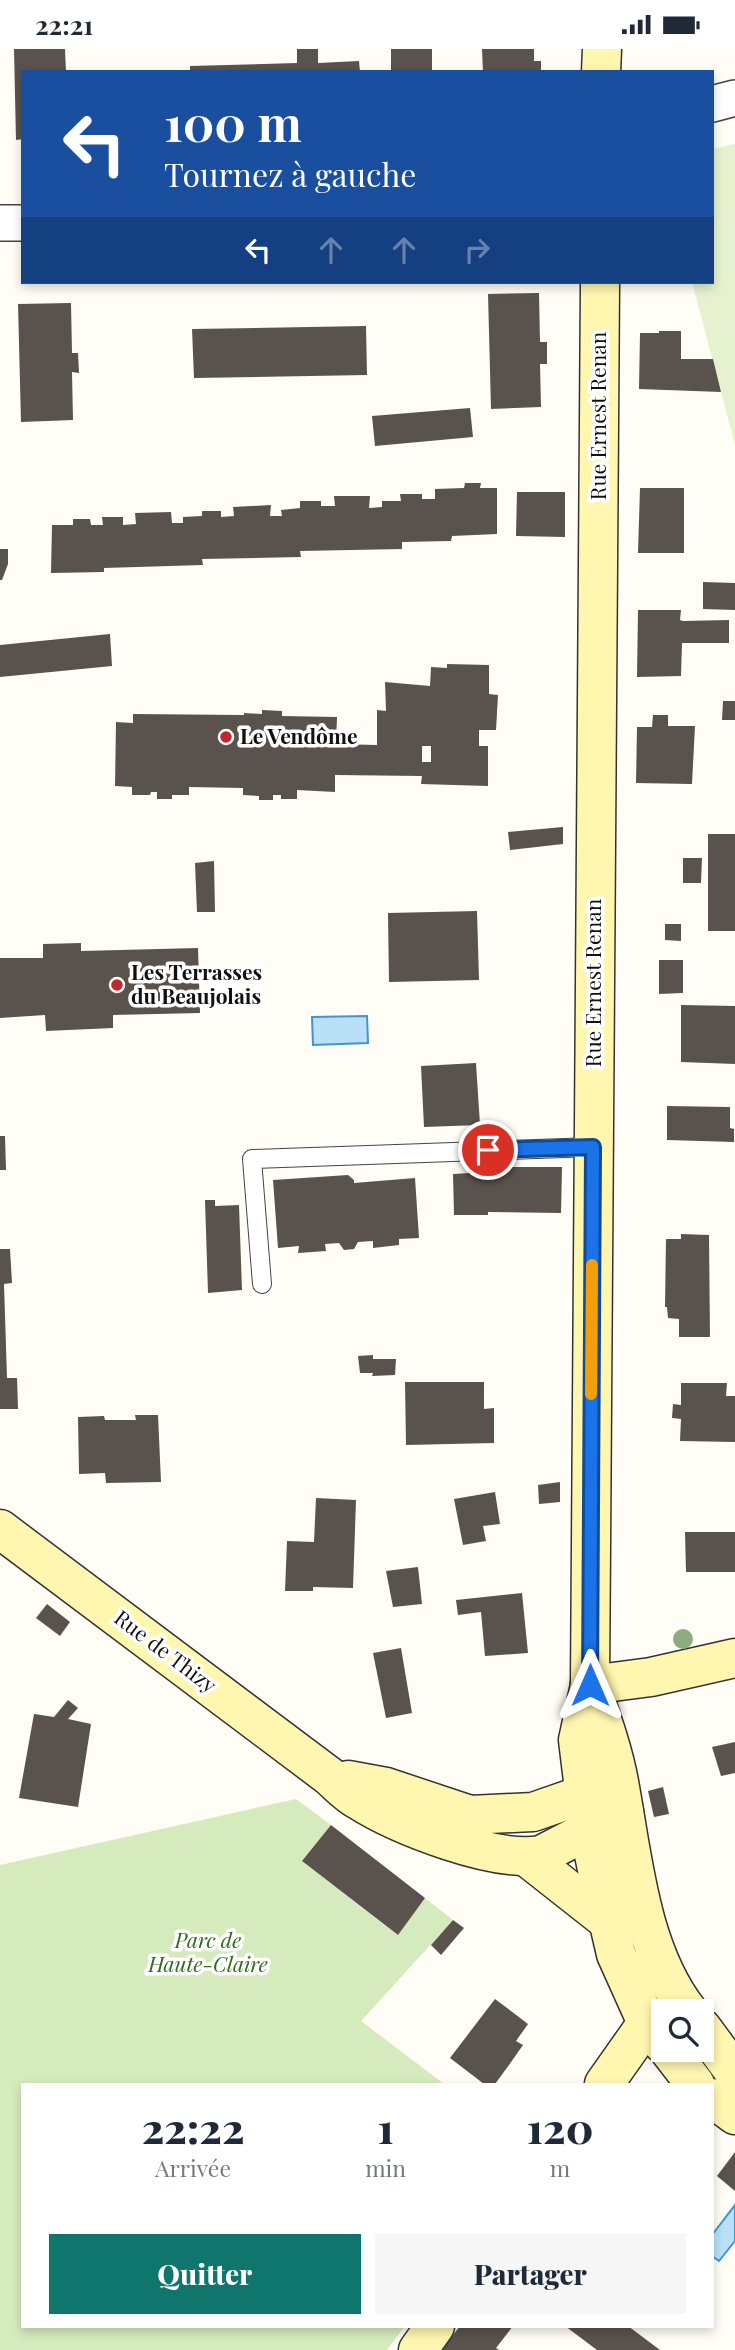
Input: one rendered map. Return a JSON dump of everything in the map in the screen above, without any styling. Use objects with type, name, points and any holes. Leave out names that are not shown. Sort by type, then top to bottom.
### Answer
[{"type":"main road","points":[[601,70],[602,49]]},
{"type":"main road","name":"Rue Ernest Renan","points":[[600,284],[590,1685],[608,1737],[604,1804]]},
{"type":"main road","name":"Rue de Thizy","points":[[0,1529],[365,1805],[458,1845],[528,1858]]},
{"type":"main road","points":[[590,1685],[651,1677],[735,1658]]},
{"type":"main road","name":"Rue de Thizy","points":[[329,1776],[386,1787],[470,1815],[533,1812],[604,1804]]},
{"type":"main road","points":[[528,1858],[541,1856],[604,1804]]},
{"type":"main road","points":[[604,1804],[608,1921],[616,1954],[651,2022]]},
{"type":"main road","points":[[604,1804],[650,1940],[679,1999]]},
{"type":"main road","points":[[528,1858],[608,1921]]},
{"type":"main road","points":[[714,2044],[735,2073]]},
{"type":"main road","points":[[605,2083],[651,2045]]},
{"type":"main road","points":[[678,2062],[694,2083]]},
{"type":"main road","points":[[714,2099],[735,2115]]},
{"type":"main road","points":[[418,2350],[434,2328]]},
{"type":"street","points":[[714,103],[735,98]]},
{"type":"street","points":[[0,223],[21,223]]},
{"type":"lane","points":[[262,1284],[252,1159],[593,1147]]},
{"type":"green space","points":[[735,144],[735,445],[693,284],[714,284],[714,149]]},
{"type":"green space","name":"Parc de Haute-Claire","points":[[296,1799],[331,1825],[303,1862],[397,1935],[425,1898],[453,1920],[361,2021],[443,2083],[21,2083],[21,2328],[404,2328],[387,2350],[0,2350],[0,1865]]},
{"type":"water","points":[[367,1016],[368,1043],[313,1045],[312,1017]]},
{"type":"water","points":[[735,2205],[735,2241],[719,2261],[714,2257],[714,2232]]},
{"type":"building","points":[[14,49],[65,49],[66,70],[21,70],[21,139],[16,140]]},
{"type":"building","points":[[297,49],[318,49],[318,63],[359,61],[360,70],[190,70],[190,66],[297,63]]},
{"type":"building","points":[[391,49],[432,49],[432,70],[391,70]]},
{"type":"building","points":[[482,49],[534,49],[534,61],[541,61],[541,70],[483,70]]},
{"type":"building","points":[[539,293],[540,342],[547,342],[547,364],[540,364],[541,407],[491,409],[488,294]]},
{"type":"building","points":[[71,303],[72,353],[78,353],[79,373],[72,372],[73,420],[21,422],[18,304]]},
{"type":"building","points":[[366,326],[367,375],[194,378],[192,329]]},
{"type":"building","points":[[681,331],[681,359],[713,359],[721,392],[639,389],[640,333]]},
{"type":"building","points":[[470,408],[473,437],[375,446],[372,416]]},
{"type":"building","points":[[465,483],[481,483],[480,488],[497,488],[497,534],[452,536],[451,541],[402,542],[402,549],[300,551],[301,557],[202,559],[203,565],[104,568],[104,572],[51,573],[52,525],[73,525],[73,519],[90,519],[91,525],[103,525],[102,517],[123,517],[123,525],[136,524],[135,513],[171,512],[172,523],[183,523],[183,517],[202,516],[202,511],[221,511],[221,517],[234,516],[233,507],[271,505],[270,516],[282,516],[281,510],[300,508],[300,501],[321,501],[321,506],[335,506],[334,496],[370,496],[369,508],[382,507],[382,501],[401,501],[400,494],[422,494],[422,499],[435,499],[435,489],[464,488]]},
{"type":"building","points":[[640,488],[684,488],[684,553],[638,553]]},
{"type":"building","points":[[517,492],[565,492],[565,537],[516,536]]},
{"type":"building","points":[[0,549],[8,549],[8,564],[2,580],[0,580]]},
{"type":"building","points":[[703,582],[735,583],[735,610],[703,609]]},
{"type":"building","points":[[638,610],[681,610],[680,620],[683,621],[729,620],[729,643],[682,643],[681,676],[637,677]]},
{"type":"building","points":[[110,634],[112,666],[0,677],[0,645]]},
{"type":"building","name":"Le Vendôme","points":[[447,664],[489,665],[489,694],[498,695],[496,730],[479,730],[479,746],[488,746],[488,786],[421,784],[422,776],[335,775],[335,792],[297,790],[297,799],[281,799],[281,795],[273,795],[273,800],[259,800],[259,796],[243,795],[243,788],[189,787],[189,795],[172,795],[172,799],[157,799],[157,792],[151,792],[150,795],[132,795],[132,787],[115,786],[116,722],[133,723],[133,714],[244,715],[262,714],[262,710],[282,711],[282,716],[337,717],[336,744],[377,745],[377,710],[386,711],[385,682],[430,686],[431,667],[447,668]],"holes":[[[422,746],[431,746],[431,762],[422,762]]]},
{"type":"building","points":[[723,701],[735,701],[735,720],[722,720]]},
{"type":"building","points":[[653,715],[668,715],[668,726],[695,726],[692,784],[636,783],[637,727],[652,727]]},
{"type":"building","points":[[563,827],[563,844],[510,850],[508,832]]},
{"type":"building","points":[[708,834],[735,834],[735,931],[708,931]]},
{"type":"building","points":[[683,858],[702,858],[701,883],[683,883]]},
{"type":"building","points":[[214,861],[215,912],[197,912],[195,863]]},
{"type":"building","points":[[477,911],[479,980],[389,982],[388,913]]},
{"type":"building","points":[[665,924],[681,924],[681,941],[665,940]]},
{"type":"building","name":"Les Terrasses du Beaujolais","points":[[81,943],[81,951],[198,948],[200,1013],[113,1015],[113,1028],[46,1031],[45,1015],[0,1018],[0,958],[43,958],[43,944]]},
{"type":"building","points":[[659,960],[683,960],[683,993],[659,994]]},
{"type":"building","points":[[681,1005],[735,1006],[735,1064],[681,1062]]},
{"type":"building","points":[[476,1063],[480,1125],[424,1127],[421,1066]]},
{"type":"building","points":[[667,1106],[730,1107],[730,1128],[734,1129],[734,1142],[667,1140]]},
{"type":"building","points":[[0,1136],[5,1136],[6,1170],[0,1170]]},
{"type":"building","points":[[486,1167],[562,1167],[561,1213],[488,1212],[488,1215],[454,1215],[453,1174],[486,1172]]},
{"type":"building","points":[[348,1175],[354,1183],[415,1178],[419,1238],[399,1239],[399,1245],[373,1248],[373,1241],[358,1242],[354,1249],[344,1250],[339,1243],[325,1244],[326,1251],[298,1253],[299,1246],[278,1248],[273,1180]]},
{"type":"building","points":[[205,1200],[215,1200],[215,1206],[239,1205],[242,1290],[208,1293]]},
{"type":"building","points":[[681,1234],[709,1235],[710,1337],[679,1337],[679,1319],[668,1318],[665,1307],[666,1239],[681,1239]]},
{"type":"building","points":[[0,1249],[10,1249],[12,1283],[4,1284],[7,1378],[17,1378],[18,1409],[0,1409]]},
{"type":"building","points":[[373,1355],[373,1359],[396,1359],[395,1375],[372,1376],[373,1373],[360,1373],[358,1356]]},
{"type":"building","points":[[405,1382],[484,1382],[484,1409],[494,1408],[494,1443],[406,1445]]},
{"type":"building","points":[[681,1383],[727,1383],[726,1396],[735,1396],[735,1442],[680,1441],[681,1419],[672,1418],[673,1404],[681,1405]]},
{"type":"building","points":[[135,1415],[158,1415],[161,1482],[106,1483],[105,1473],[79,1474],[78,1417],[104,1416],[105,1420],[136,1420]]},
{"type":"building","points":[[560,1482],[560,1502],[539,1504],[538,1485]]},
{"type":"building","points":[[495,1492],[500,1524],[483,1526],[486,1541],[463,1545],[454,1499]]},
{"type":"building","points":[[316,1498],[356,1500],[353,1588],[313,1587],[313,1591],[285,1591],[287,1541],[314,1542]]},
{"type":"building","points":[[685,1532],[735,1532],[735,1572],[686,1572]]},
{"type":"building","points":[[418,1567],[422,1604],[393,1607],[386,1571]]},
{"type":"building","points":[[522,1593],[528,1653],[485,1656],[481,1612],[458,1615],[456,1600]]},
{"type":"building","points":[[47,1604],[70,1622],[60,1636],[36,1618]]},
{"type":"building","points":[[401,1648],[412,1713],[386,1718],[373,1653]]},
{"type":"building","points":[[68,1700],[78,1708],[68,1719],[91,1724],[78,1807],[19,1798],[34,1714],[54,1717]]},
{"type":"building","points":[[735,1742],[735,1773],[721,1776],[712,1747]]},
{"type":"building","points":[[663,1787],[669,1814],[654,1817],[648,1791]]},
{"type":"building","points":[[331,1825],[425,1898],[398,1935],[302,1861]]},
{"type":"building","points":[[453,1920],[464,1928],[441,1955],[431,1945]]},
{"type":"building","points":[[495,1999],[528,2024],[516,2041],[523,2045],[496,2083],[483,2083],[450,2058]]},
{"type":"building","points":[[735,2152],[735,2191],[717,2176]]},
{"type":"building","points":[[458,2328],[511,2328],[496,2348],[499,2350],[441,2350]]},
{"type":"building","points":[[568,2328],[631,2328],[660,2350],[597,2350]]},
{"type":"slow traffic","points":[[591,1394],[592,1265]]},
{"type":"place","name":"Le Vendôme","points":[[226,737]]},
{"type":"place","name":"Les Terrasses du Beaujolais","points":[[117,985]]},
{"type":"route","points":[[488,1150],[593,1147],[590,1685]]}]
